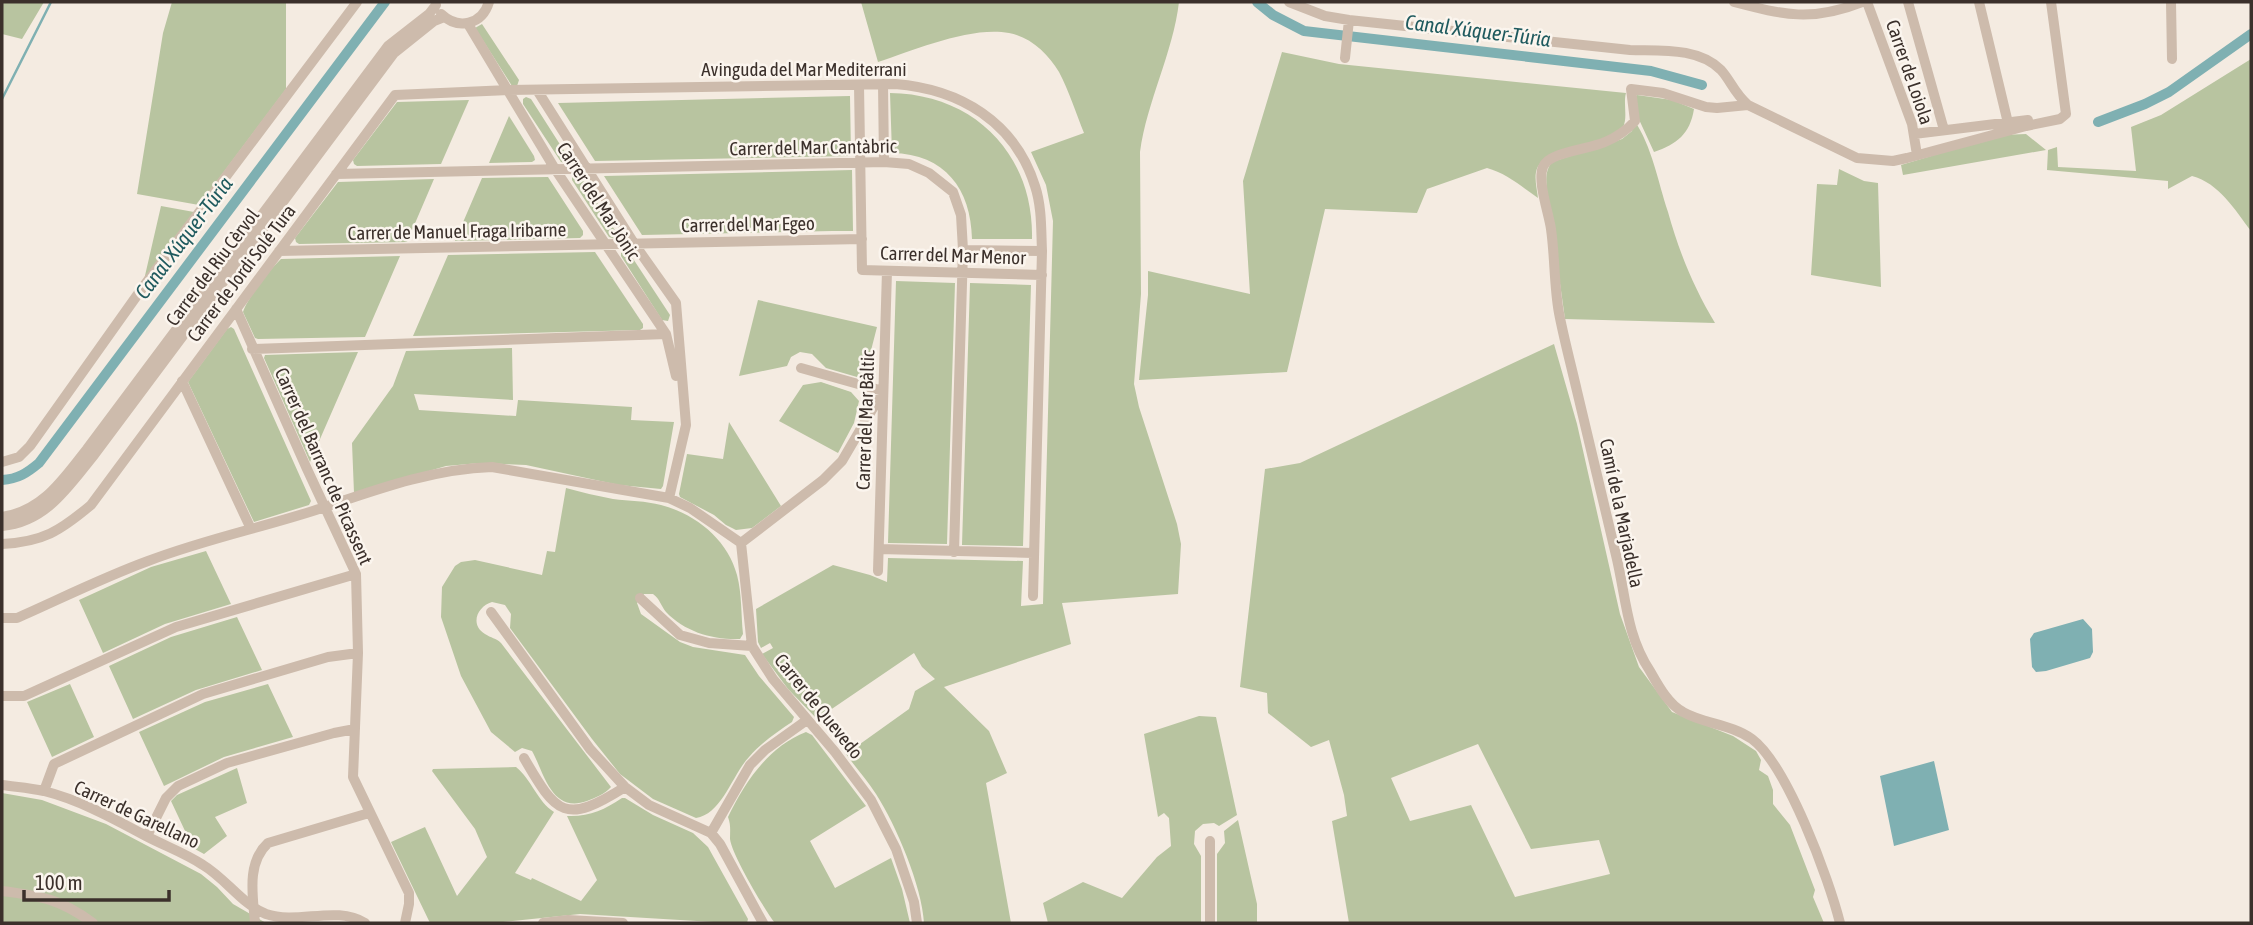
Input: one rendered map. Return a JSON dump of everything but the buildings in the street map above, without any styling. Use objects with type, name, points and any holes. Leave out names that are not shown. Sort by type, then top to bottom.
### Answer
[{"type":"street","points":[[2,462],[19,457],[30,446],[143,287],[357,2]]},
{"type":"street","points":[[436,4],[444,17],[452,22],[468,24],[484,14],[489,2]]},
{"type":"street","points":[[1289,2],[1325,16],[1349,20],[1694,55],[1721,70],[1737,95],[1748,105],[1857,158],[1893,161],[2060,119],[2066,114]]},
{"type":"street","points":[[1734,2],[1780,14],[1802,16],[1843,9],[1864,2]]},
{"type":"street","name":"Carrer de Loiola","points":[[1864,2],[1914,134],[1917,155]]},
{"type":"street","points":[[1909,2],[1944,130]]},
{"type":"street","points":[[1979,2],[2008,123]]},
{"type":"street","points":[[2051,2],[2066,114]]},
{"type":"street","points":[[2172,2],[2172,59]]},
{"type":"street","name":"Carrer del Riu Cèrvol","points":[[2,517],[29,508],[48,496],[87,450],[388,46],[429,14],[436,4]]},
{"type":"street","name":"Carrer del Riu Cèrvol","points":[[2,526],[14,525],[35,517],[54,503],[94,455],[394,52],[444,17]]},
{"type":"street","points":[[1345,57],[1349,20]]},
{"type":"street","name":"Carrer del Mar Jònic","points":[[468,24],[555,169],[666,334],[683,403]]},
{"type":"street","points":[[883,84],[884,162]]},
{"type":"street","points":[[859,85],[862,239]]},
{"type":"street","name":"Avinguda del Mar Mediterrani","points":[[537,90],[912,85],[955,97],[993,121],[1017,149],[1031,177],[1041,215],[1042,275],[1033,596]]},
{"type":"street","name":"Camí de la Marjadella","points":[[1748,105],[1706,107],[1664,93],[1631,89],[1634,121],[1625,132],[1603,143],[1550,158],[1543,165],[1541,176],[1551,227],[1558,311],[1619,565],[1627,616],[1637,648],[1648,669],[1674,705],[1683,712],[1751,738],[1768,757],[1783,779],[1798,811],[1823,871],[1840,923]]},
{"type":"street","name":"Carrer del Mar Jònic","points":[[537,90],[635,245],[676,303],[686,425],[669,498]]},
{"type":"street","name":"Carrer de Jordi Solé Tura","points":[[2,544],[31,541],[63,528],[91,505],[395,95],[537,90]]},
{"type":"street","points":[[1914,134],[2066,114]]},
{"type":"street","name":"Carrer del Mar Cantàbric","points":[[336,174],[884,162],[909,164],[929,173],[953,192],[961,215],[963,250],[954,552]]},
{"type":"street","name":"Carrer del Mar Menor","points":[[862,239],[862,270],[1042,275]]},
{"type":"street","name":"Carrer del Mar Egeo","points":[[635,245],[862,239]]},
{"type":"street","name":"Carrer de Manuel Fraga Iribarne","points":[[279,251],[635,245]]},
{"type":"street","name":"Carrer del Mar Menor","points":[[963,250],[1042,251]]},
{"type":"street","name":"Carrer del Mar Bàltic","points":[[878,571],[887,271]]},
{"type":"street","name":"Carrer del Barranc de Picassent","points":[[236,309],[356,574],[358,653],[353,777],[408,893],[405,923]]},
{"type":"street","points":[[252,349],[666,334]]},
{"type":"street","points":[[2,618],[17,618],[149,560],[440,471],[492,467],[669,498],[690,508],[741,543],[823,480],[842,461],[883,391],[801,368]]},
{"type":"street","points":[[182,381],[251,529]]},
{"type":"street","name":"Carrer de Quevedo","points":[[741,543],[752,646],[773,680],[835,752],[871,800],[906,877],[918,923]]},
{"type":"street","points":[[879,549],[1033,553]]},
{"type":"street","points":[[2,696],[24,696],[176,627],[356,574]]},
{"type":"street","points":[[640,598],[680,635],[709,643],[752,646]]},
{"type":"street","points":[[491,612],[590,749],[625,788],[649,805],[711,833],[720,844],[763,923]]},
{"type":"street","points":[[44,791],[54,764],[203,694],[328,657],[358,653]]},
{"type":"street","points":[[711,833],[750,765],[765,750],[807,720]]},
{"type":"street","points":[[147,836],[166,798],[178,786],[227,764],[355,729]]},
{"type":"street","points":[[524,758],[544,793],[555,804],[565,808],[587,808],[625,788]]},
{"type":"street","name":"Carrer de Garellano","points":[[2,785],[44,791],[82,804],[205,865],[254,908],[268,915],[337,915],[349,916],[365,923]]},
{"type":"street","points":[[256,923],[252,892],[255,862],[260,850],[268,843],[369,813]]},
{"type":"street","points":[[1210,841],[1210,923]]},
{"type":"street","points":[[2,891],[55,900],[93,923]]},
{"type":"street","points":[[543,923],[568,920],[624,923]]},
{"type":"green space","points":[[2,2],[44,2],[22,39],[2,34]]},
{"type":"green space","points":[[172,2],[286,2],[286,89],[199,205],[137,194],[163,33]]},
{"type":"green space","points":[[861,2],[1179,2],[1140,152],[1141,294],[1134,384],[1177,524],[1181,544],[1178,594],[1062,603],[1071,644],[944,687],[989,731],[1007,773],[986,783],[1011,923],[924,923],[913,874],[892,822],[876,794],[846,754],[909,709],[915,691],[935,679],[922,667],[914,653],[817,719],[788,689],[762,654],[773,648],[770,643],[761,648],[758,642],[756,609],[833,565],[887,582],[888,558],[1023,561],[1021,606],[1043,604],[1053,221],[1046,185],[1031,152],[1084,133],[1059,72],[1032,42],[1009,33],[977,33],[943,40],[878,62]]},
{"type":"green space","points":[[482,24],[519,80],[517,86],[512,86],[475,28]]},
{"type":"green space","points":[[1282,52],[1339,64],[1626,93],[1624,123],[1618,132],[1610,137],[1541,162],[1536,171],[1538,198],[1507,177],[1487,168],[1427,189],[1417,213],[1325,209],[1287,372],[1139,380],[1148,271],[1250,294],[1243,181]]},
{"type":"green space","points":[[2251,59],[2251,231],[2218,191],[2192,176],[2168,189],[2168,181],[2047,170],[2048,150],[2057,147],[2058,167],[2136,171],[2131,127],[2161,115]]},
{"type":"green space","points":[[890,93],[921,96],[948,104],[973,117],[994,135],[1010,156],[1023,181],[1030,209],[1032,239],[972,239],[967,205],[951,178],[940,167],[927,160],[892,153]]},
{"type":"green space","points":[[1637,95],[1672,100],[1694,109],[1689,125],[1681,137],[1654,152],[1636,113]]},
{"type":"green space","points":[[850,96],[851,156],[595,161],[558,103]]},
{"type":"green space","points":[[526,97],[531,99],[568,157],[566,163],[561,162],[523,104]]},
{"type":"green space","points":[[469,100],[441,164],[354,164],[353,160],[397,102]]},
{"type":"green space","points":[[509,116],[534,156],[535,160],[532,162],[489,163]]},
{"type":"green space","points":[[1634,120],[1650,153],[1682,255],[1700,297],[1715,323],[1565,319],[1547,191],[1548,169],[1552,162],[1622,139],[1632,131]]},
{"type":"green space","points":[[2026,134],[2046,150],[1903,175],[1901,165],[2002,135]]},
{"type":"green space","points":[[1839,169],[1864,181],[1878,183],[1881,287],[1811,275],[1817,184],[1837,185]]},
{"type":"green space","points":[[852,170],[853,231],[642,235],[604,176]]},
{"type":"green space","points":[[575,174],[580,176],[616,232],[615,239],[609,237],[572,180]]},
{"type":"green space","points":[[548,177],[583,231],[580,238],[455,241],[482,178]]},
{"type":"green space","points":[[434,179],[407,242],[296,242],[295,238],[338,182]]},
{"type":"green space","points":[[161,206],[194,212],[144,280]]},
{"type":"green space","points":[[624,249],[628,251],[670,315],[668,321],[662,320],[621,256]]},
{"type":"green space","points":[[595,252],[643,324],[640,330],[413,336],[448,255]]},
{"type":"green space","points":[[400,256],[365,337],[258,339],[255,338],[243,312],[259,284],[281,259]]},
{"type":"green space","points":[[896,281],[955,283],[947,544],[888,543]]},
{"type":"green space","points":[[970,283],[1031,285],[1023,546],[962,545]]},
{"type":"green space","points":[[758,300],[877,327],[866,370],[857,377],[826,368],[812,354],[800,352],[791,357],[787,366],[739,376]]},
{"type":"green space","points":[[231,327],[311,501],[309,505],[254,522],[188,382]]},
{"type":"green space","points":[[1554,344],[1577,424],[1620,614],[1639,667],[1672,712],[1733,736],[1756,751],[1761,760],[1759,770],[1768,776],[1773,790],[1773,804],[1790,825],[1815,890],[1813,897],[1824,923],[1349,923],[1332,821],[1347,816],[1329,740],[1311,747],[1268,713],[1267,693],[1240,687],[1265,469],[1300,463]],"holes":[[[1478,744],[1531,849],[1599,840],[1610,874],[1515,897],[1471,805],[1410,821],[1391,778]]]},
{"type":"green space","points":[[512,348],[513,400],[414,394],[419,410],[516,416],[518,400],[632,407],[631,420],[674,422],[661,489],[619,485],[526,465],[480,463],[446,466],[354,493],[352,443],[393,386],[406,351]]},
{"type":"green space","points":[[358,352],[310,462],[265,355]]},
{"type":"green space","points":[[821,382],[851,392],[859,401],[854,423],[838,453],[779,421],[803,385]]},
{"type":"green space","points":[[729,422],[781,506],[752,528],[736,530],[679,494],[687,454],[723,459]]},
{"type":"green space","points":[[566,488],[674,509],[709,530],[733,562],[741,597],[743,634],[740,639],[720,638],[691,630],[666,612],[653,594],[644,594],[637,603],[641,614],[680,642],[693,647],[745,655],[794,717],[792,722],[764,742],[749,757],[720,802],[705,815],[696,818],[653,799],[620,774],[510,628],[511,614],[505,605],[492,602],[487,604],[479,611],[477,625],[485,634],[501,643],[611,787],[587,801],[565,802],[550,789],[532,751],[522,748],[515,752],[491,732],[461,676],[441,617],[442,587],[455,566],[461,562],[475,560],[542,575],[547,551],[555,552]]},
{"type":"green space","points":[[206,551],[231,604],[165,624],[103,653],[79,600],[151,567]]},
{"type":"green space","points":[[237,617],[262,670],[196,690],[133,719],[109,666],[171,637]]},
{"type":"green space","points":[[70,684],[94,737],[52,757],[27,702]]},
{"type":"green space","points":[[268,684],[293,737],[224,757],[164,786],[139,732],[205,702]]},
{"type":"green space","points":[[1199,716],[1216,717],[1237,815],[1219,826],[1214,823],[1203,824],[1195,831],[1194,844],[1201,856],[1201,923],[1048,923],[1043,903],[1083,882],[1122,898],[1157,857],[1171,846],[1169,818],[1164,813],[1158,817],[1144,734]]},
{"type":"green space","points":[[806,732],[812,735],[866,806],[810,841],[835,888],[891,858],[910,923],[775,923],[749,882],[732,847],[728,817],[750,779],[769,756]]},
{"type":"green space","points":[[516,767],[554,812],[515,873],[581,901],[597,880],[567,816],[596,812],[625,798],[653,815],[693,833],[708,847],[748,919],[747,923],[580,914],[494,923],[430,923],[391,842],[425,827],[457,896],[487,857],[475,829],[432,771]]},
{"type":"green space","points":[[237,768],[247,803],[215,817],[227,836],[204,854],[193,848],[171,801],[177,795]]},
{"type":"green space","points":[[2,793],[42,800],[106,824],[201,874],[233,904],[266,923],[2,923]]},
{"type":"green space","points":[[1238,820],[1257,904],[1257,923],[1217,923],[1217,854],[1225,843],[1224,831]]},
{"type":"water","points":[[2083,619],[2092,629],[2093,652],[2090,658],[2036,672],[2032,667],[2030,639],[2034,633]]},
{"type":"water","points":[[1934,761],[1949,830],[1894,846],[1880,776]]},
{"type":"waterway","points":[[2,99],[51,2]]},
{"type":"waterway","name":"Canal Xúquer-Túria","points":[[2,480],[22,475],[39,463],[385,2]]},
{"type":"waterway","name":"Canal Xúquer-Túria","points":[[1257,2],[1273,15],[1304,31],[1651,71],[1702,85]]},
{"type":"waterway","name":"Canal Xúquer-Túria","points":[[2098,122],[2169,92],[2251,34]]}]
